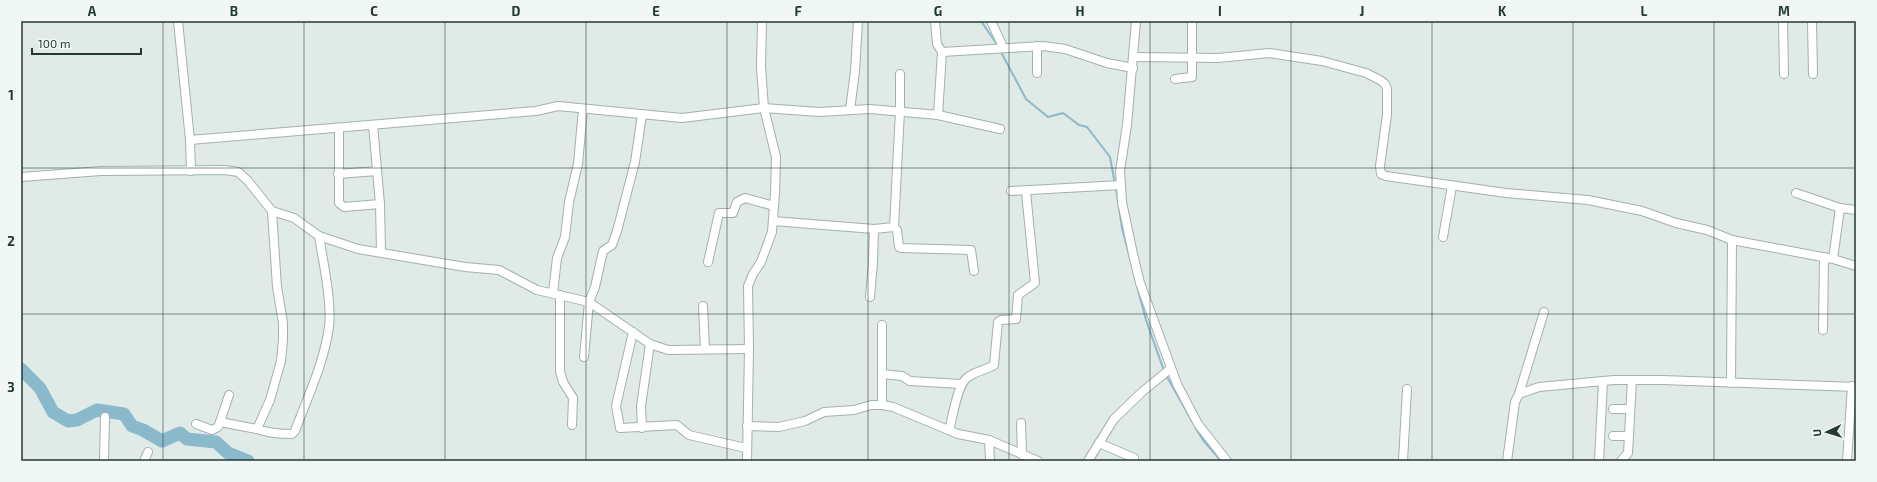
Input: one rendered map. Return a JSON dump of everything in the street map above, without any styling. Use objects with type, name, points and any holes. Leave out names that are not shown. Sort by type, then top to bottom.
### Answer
[{"type":"street","points":[[178,21],[190,140],[191,170]]},
{"type":"street","points":[[747,461],[746,448],[749,349],[748,286],[753,274],[761,262],[772,232],[776,157],[764,108],[761,67],[762,21]]},
{"type":"street","points":[[850,110],[855,71],[858,21]]},
{"type":"street","points":[[935,21],[938,44],[942,52],[938,115]]},
{"type":"street","points":[[991,21],[1001,47]]},
{"type":"street","points":[[1136,21],[1127,125],[1120,171],[1116,186],[1122,202],[1140,283],[1166,371],[1198,424],[1227,461]]},
{"type":"street","points":[[1175,79],[1192,78],[1192,21]]},
{"type":"street","points":[[1783,21],[1784,74]]},
{"type":"street","points":[[1812,21],[1813,74]]},
{"type":"street","points":[[942,52],[1001,47],[1037,46],[1065,49],[1107,63],[1133,68]]},
{"type":"street","points":[[1037,46],[1037,73]]},
{"type":"street","points":[[1134,57],[1218,58],[1255,54],[1279,54],[1322,61],[1366,73],[1380,80],[1385,84],[1387,89],[1387,115],[1380,166],[1382,174],[1386,176],[1506,193],[1588,200],[1642,211],[1676,223],[1707,230],[1732,240],[1828,258],[1856,266]]},
{"type":"street","points":[[900,74],[900,112],[894,227],[897,230],[899,247],[971,250],[974,271]]},
{"type":"street","points":[[190,140],[536,111],[558,106],[583,110],[682,118],[764,108],[818,112],[870,109],[938,115],[1000,129]]},
{"type":"street","points":[[572,425],[573,398],[563,382],[560,371],[556,294],[556,258],[565,237],[569,202],[578,164],[583,110]]},
{"type":"street","points":[[584,357],[589,302],[595,287],[602,251],[612,245],[617,231],[635,162],[642,115]]},
{"type":"street","points":[[373,125],[380,204],[381,252]]},
{"type":"street","points":[[339,128],[338,201],[342,206],[380,204]]},
{"type":"street","points":[[21,177],[102,171],[225,170],[238,172],[248,181],[272,211],[294,218],[319,236],[358,249],[465,267],[499,270],[536,290],[589,302],[650,344],[668,350],[749,349]]},
{"type":"street","points":[[338,174],[377,170]]},
{"type":"street","points":[[1011,191],[1026,192],[1116,186]]},
{"type":"street","points":[[1443,237],[1452,186]]},
{"type":"street","points":[[950,430],[961,384],[966,377],[994,365],[998,322],[1001,320],[1016,319],[1018,296],[1035,283],[1026,192]]},
{"type":"street","points":[[1796,193],[1840,208],[1856,210]]},
{"type":"street","points":[[708,262],[719,213],[732,213],[737,202],[745,198],[774,206]]},
{"type":"street","points":[[1823,330],[1828,258],[1840,208]]},
{"type":"street","points":[[257,429],[270,400],[281,360],[283,340],[283,322],[277,287],[272,211]]},
{"type":"street","points":[[773,221],[874,229],[894,227]]},
{"type":"street","points":[[870,297],[874,229]]},
{"type":"street","points":[[220,422],[265,432],[292,434],[295,431],[321,366],[329,325],[327,289],[319,236]]},
{"type":"street","points":[[1732,240],[1732,383]]},
{"type":"street","points":[[703,306],[705,349]]},
{"type":"street","points":[[1508,461],[1515,402],[1519,394],[1544,312]]},
{"type":"street","points":[[882,325],[882,405]]},
{"type":"street","points":[[633,332],[616,406],[620,428],[678,425],[689,435],[746,448]]},
{"type":"street","points":[[642,428],[641,406],[650,344]]},
{"type":"street","points":[[1088,461],[1114,419],[1166,371]]},
{"type":"street","points":[[882,374],[902,376],[909,381],[961,384]]},
{"type":"street","points":[[1621,461],[1628,453],[1632,380]]},
{"type":"street","points":[[1519,394],[1539,387],[1632,380],[1854,386],[1847,461]]},
{"type":"street","points":[[1599,461],[1603,381]]},
{"type":"street","points":[[1403,461],[1407,389]]},
{"type":"street","points":[[196,424],[212,430],[218,427],[229,395]]},
{"type":"street","points":[[747,426],[779,427],[805,421],[824,412],[854,410],[882,405],[893,407],[958,434],[989,440],[1038,461]]},
{"type":"street","points":[[1614,409],[1630,409]]},
{"type":"street","points":[[104,461],[105,417]]},
{"type":"street","points":[[1021,423],[1022,455]]},
{"type":"street","points":[[1614,436],[1629,436]]},
{"type":"street","points":[[989,440],[990,461]]},
{"type":"street","points":[[1097,447],[1134,458]]},
{"type":"street","points":[[1097,447],[1097,461]]},
{"type":"street","points":[[144,461],[148,452]]},
{"type":"waterway","points":[[981,21],[998,46]]},
{"type":"waterway","points":[[1001,52],[1026,99],[1048,117],[1063,113],[1079,125],[1087,127],[1110,157],[1115,184]]},
{"type":"waterway","points":[[1116,188],[1122,228],[1131,262]]},
{"type":"waterway","points":[[1137,286],[1146,320],[1164,371]]},
{"type":"waterway","points":[[21,369],[40,388],[53,412],[68,421],[77,420],[97,410],[124,414],[132,426],[143,430],[162,441],[180,433],[187,439],[216,442],[228,453],[248,461]]},
{"type":"waterway","points":[[1166,375],[1193,423]]},
{"type":"waterway","points":[[1195,427],[1203,440],[1221,461]]}]
